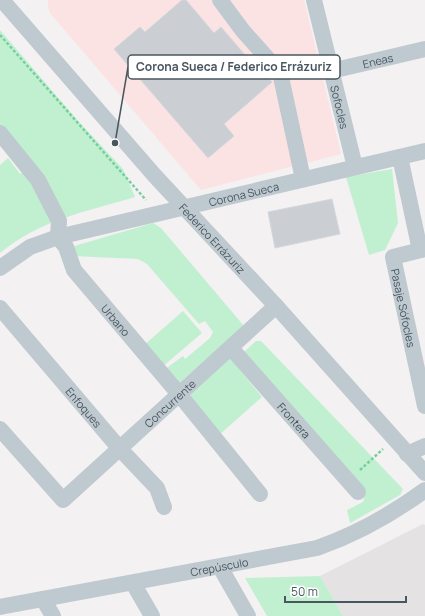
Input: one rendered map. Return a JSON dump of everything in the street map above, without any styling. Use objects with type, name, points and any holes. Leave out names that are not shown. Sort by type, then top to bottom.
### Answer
[{"type":"street","name":"Federico Errázuriz","points":[[2,0],[184,208],[276,306],[425,473]]},
{"type":"street","points":[[220,0],[244,31],[277,69],[281,77],[303,179]]},
{"type":"street","name":"Sofocles","points":[[314,0],[355,167]]},
{"type":"street","name":"Eneas","points":[[331,71],[425,49]]},
{"type":"street","name":"Urbano","points":[[3,141],[38,180],[59,221],[58,237],[66,247],[74,270],[179,394],[260,494]]},
{"type":"street","name":"Corona Sueca","points":[[0,268],[30,247],[58,237],[425,151]]},
{"type":"street","points":[[400,157],[423,250]]},
{"type":"street","name":"Pasaje Sófocles","points":[[423,250],[393,257],[425,406]]},
{"type":"street","name":"Concurrente","points":[[0,429],[63,500],[276,306]]},
{"type":"street","name":"Enfoques","points":[[0,308],[120,449],[157,488],[164,507]]},
{"type":"street","name":"Frontera","points":[[231,348],[353,486]]},
{"type":"street","points":[[407,454],[425,446]]},
{"type":"street","name":"Crepúsculo","points":[[0,607],[300,553],[334,542],[381,520],[425,490]]},
{"type":"street","points":[[220,567],[248,616]]},
{"type":"street","points":[[133,583],[152,616]]},
{"type":"street","points":[[43,599],[53,616]]},
{"type":"path","points":[[0,36],[158,214]]},
{"type":"path","points":[[353,486],[394,439]]},
{"type":"shaded area","points":[[48,0],[304,0],[341,154],[201,190],[50,13],[48,8]]},
{"type":"shaded area","points":[[423,524],[425,525],[425,616],[343,616],[320,576]]},
{"type":"green space","points":[[0,30],[79,122],[123,169],[135,197],[82,212],[48,224],[16,241],[0,253],[0,165],[8,158],[20,174],[33,163],[0,125]]},
{"type":"green space","points":[[392,169],[398,223],[385,250],[369,255],[346,177]]},
{"type":"green space","points":[[153,223],[161,228],[244,326],[177,385],[164,370],[183,356],[185,359],[210,338],[213,332],[205,321],[199,324],[147,264],[138,259],[73,256],[71,247]]},
{"type":"green space","points":[[183,311],[202,333],[162,367],[143,346]]},
{"type":"green space","points":[[256,341],[261,341],[403,489],[400,495],[350,523],[347,510],[363,502],[365,495],[244,352]]},
{"type":"green space","points":[[229,357],[262,397],[219,435],[184,396]]},
{"type":"green space","points":[[320,576],[343,616],[267,616],[245,578]]},
{"type":"building","points":[[182,0],[186,0],[214,33],[221,27],[252,63],[254,61],[272,82],[224,124],[234,136],[208,158],[114,49],[140,27],[145,32]]},
{"type":"building","points":[[332,199],[340,234],[275,248],[268,212]]},
{"type":"place","name":"Corona Sueca / Federico Errázuriz","points":[[115,143]]}]
